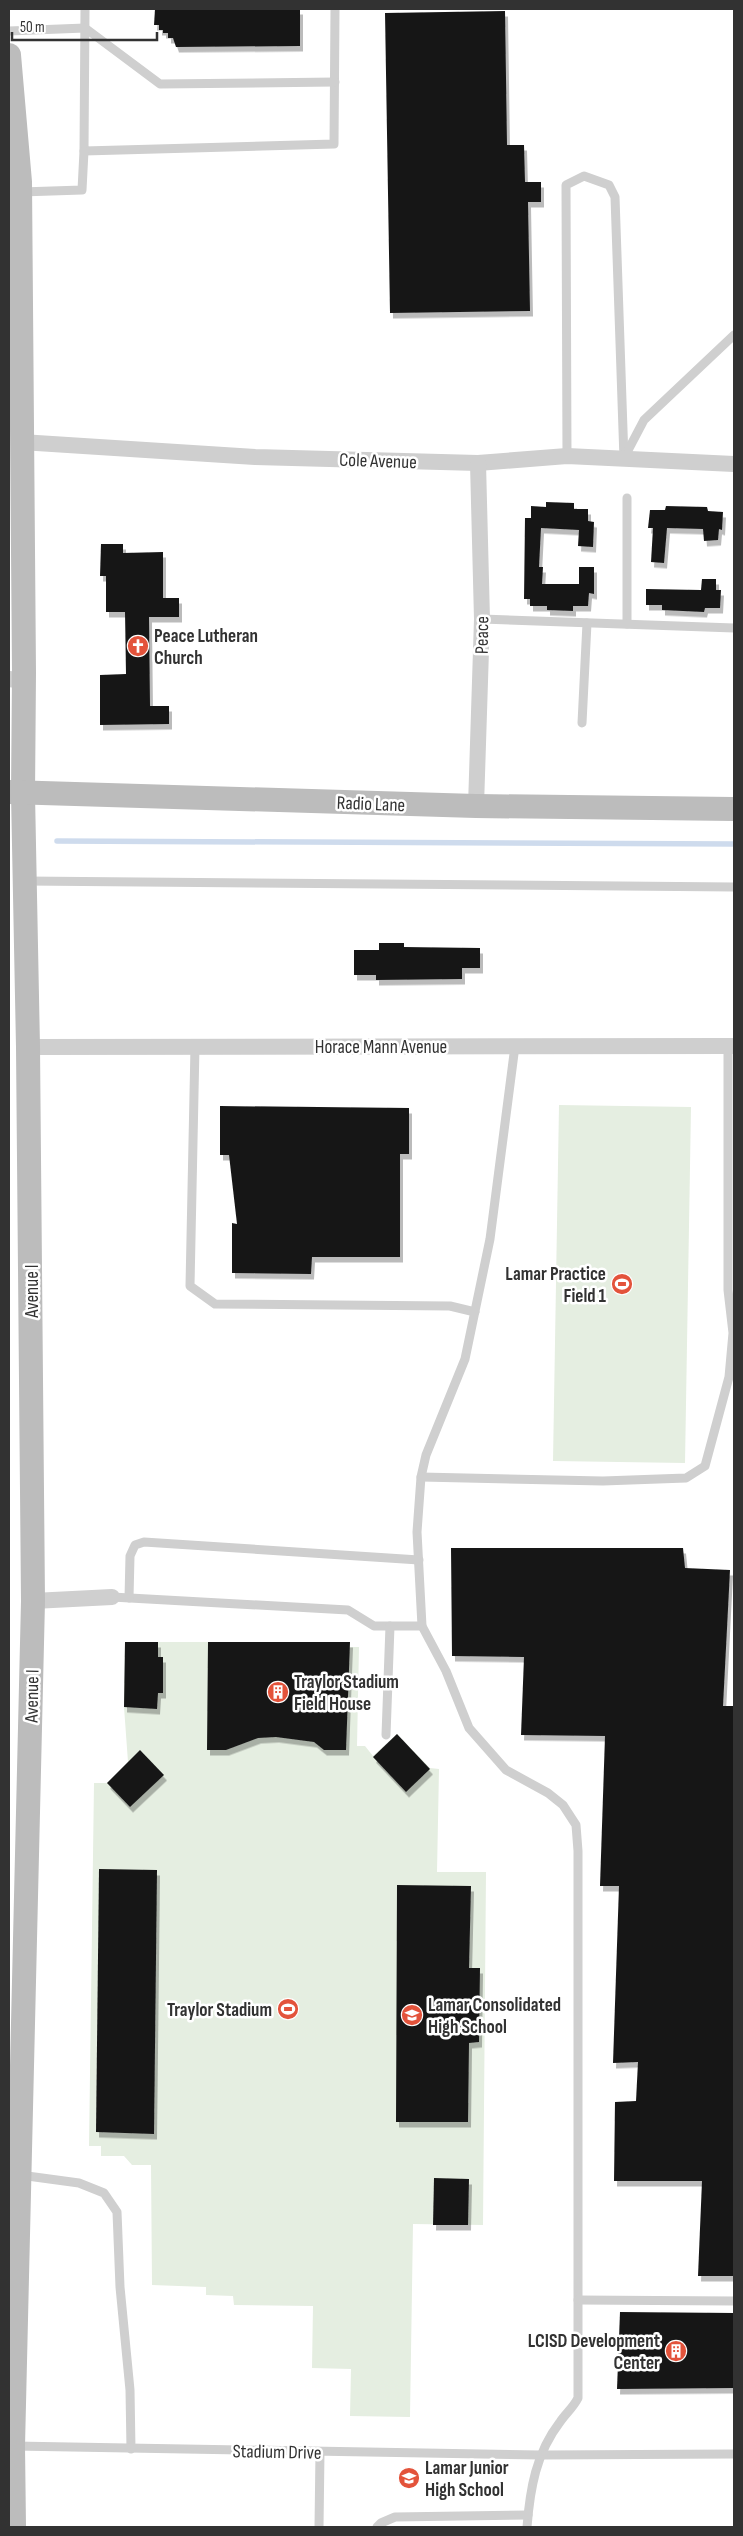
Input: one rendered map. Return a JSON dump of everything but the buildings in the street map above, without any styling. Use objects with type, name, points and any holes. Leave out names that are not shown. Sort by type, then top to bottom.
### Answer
[{"type":"main road","name":"Avenue I","points":[[9,54],[16,185],[14,240],[15,366],[21,442],[16,680],[16,793],[25,881],[33,1601],[13,2446],[14,2527]]},
{"type":"main road","name":"Radio Lane","points":[[16,793],[476,806],[734,809]]},
{"type":"street","name":"Cole Avenue","points":[[21,442],[255,457],[478,463],[567,456],[734,464]]},
{"type":"street","name":"Peace","points":[[476,806],[482,619],[478,463]]},
{"type":"street","name":"Horace Mann Avenue","points":[[28,1047],[731,1046]]},
{"type":"street","points":[[33,1601],[120,1598]]},
{"type":"lane","points":[[16,185],[82,190],[85,9]]},
{"type":"lane","points":[[84,151],[334,144],[335,9]]},
{"type":"lane","points":[[9,30],[85,28],[160,84],[335,82]]},
{"type":"lane","points":[[567,456],[566,185],[584,176],[609,185],[615,197],[624,458]]},
{"type":"lane","points":[[624,458],[644,420],[734,335]]},
{"type":"lane","points":[[627,498],[627,624]]},
{"type":"lane","points":[[482,619],[734,628]]},
{"type":"lane","points":[[582,723],[587,623]]},
{"type":"lane","points":[[25,881],[734,887]]},
{"type":"lane","points":[[195,1046],[190,1286],[215,1304],[450,1306],[475,1312]]},
{"type":"lane","points":[[515,1046],[490,1239],[466,1359],[426,1455],[421,1477],[417,1532],[422,1626],[446,1671],[469,1728],[506,1770],[564,1805],[576,1825],[578,1851],[578,2398],[573,2409],[560,2421],[540,2455],[530,2488],[527,2527]]},
{"type":"lane","points":[[421,1477],[603,1481],[686,1478],[705,1466],[729,1377],[733,1333],[728,1290],[731,1046]]},
{"type":"lane","points":[[418,1560],[144,1542],[135,1545],[130,1556],[120,1598],[348,1610],[358,1614],[374,1626],[422,1626]]},
{"type":"lane","points":[[386,1735],[390,1626]]},
{"type":"lane","points":[[20,2176],[79,2183],[104,2193],[117,2212],[120,2287],[130,2390],[131,2449]]},
{"type":"lane","points":[[578,2300],[734,2301]]},
{"type":"lane","name":"Stadium Drive","points":[[13,2446],[540,2455],[734,2454]]},
{"type":"lane","points":[[319,2527],[320,2452]]},
{"type":"lane","points":[[377,2527],[380,2523],[395,2516],[528,2515]]},
{"type":"shaded area","name":"Lamar Practice Field 1","points":[[559,1105],[691,1107],[685,1463],[553,1461]]},
{"type":"shaded area","name":"Traylor Stadium","points":[[125,1642],[350,1642],[350,1647],[359,1647],[357,1746],[365,1746],[373,1756],[397,1734],[430,1768],[439,1769],[437,1872],[486,1872],[483,2225],[413,2224],[410,2417],[350,2416],[351,2369],[312,2368],[313,2306],[234,2305],[233,2296],[206,2295],[206,2287],[152,2285],[151,2165],[132,2165],[124,2156],[101,2156],[101,2146],[89,2146],[94,1783],[107,1783],[128,1762],[124,1707]]},
{"type":"waterway","points":[[57,841],[734,844]]},
{"type":"place","name":"Peace Lutheran Church","points":[[138,646]]},
{"type":"place","name":"Lamar Practice Field 1","points":[[622,1284]]},
{"type":"place","name":"Traylor Stadium Field House","points":[[278,1692]]},
{"type":"place","name":"Traylor Stadium","points":[[288,2009]]},
{"type":"place","name":"Lamar Consolidated High School","points":[[412,2015]]},
{"type":"place","name":"LCISD Development Center","points":[[676,2351]]},
{"type":"place","name":"Lamar Junior High School","points":[[409,2478]]}]
